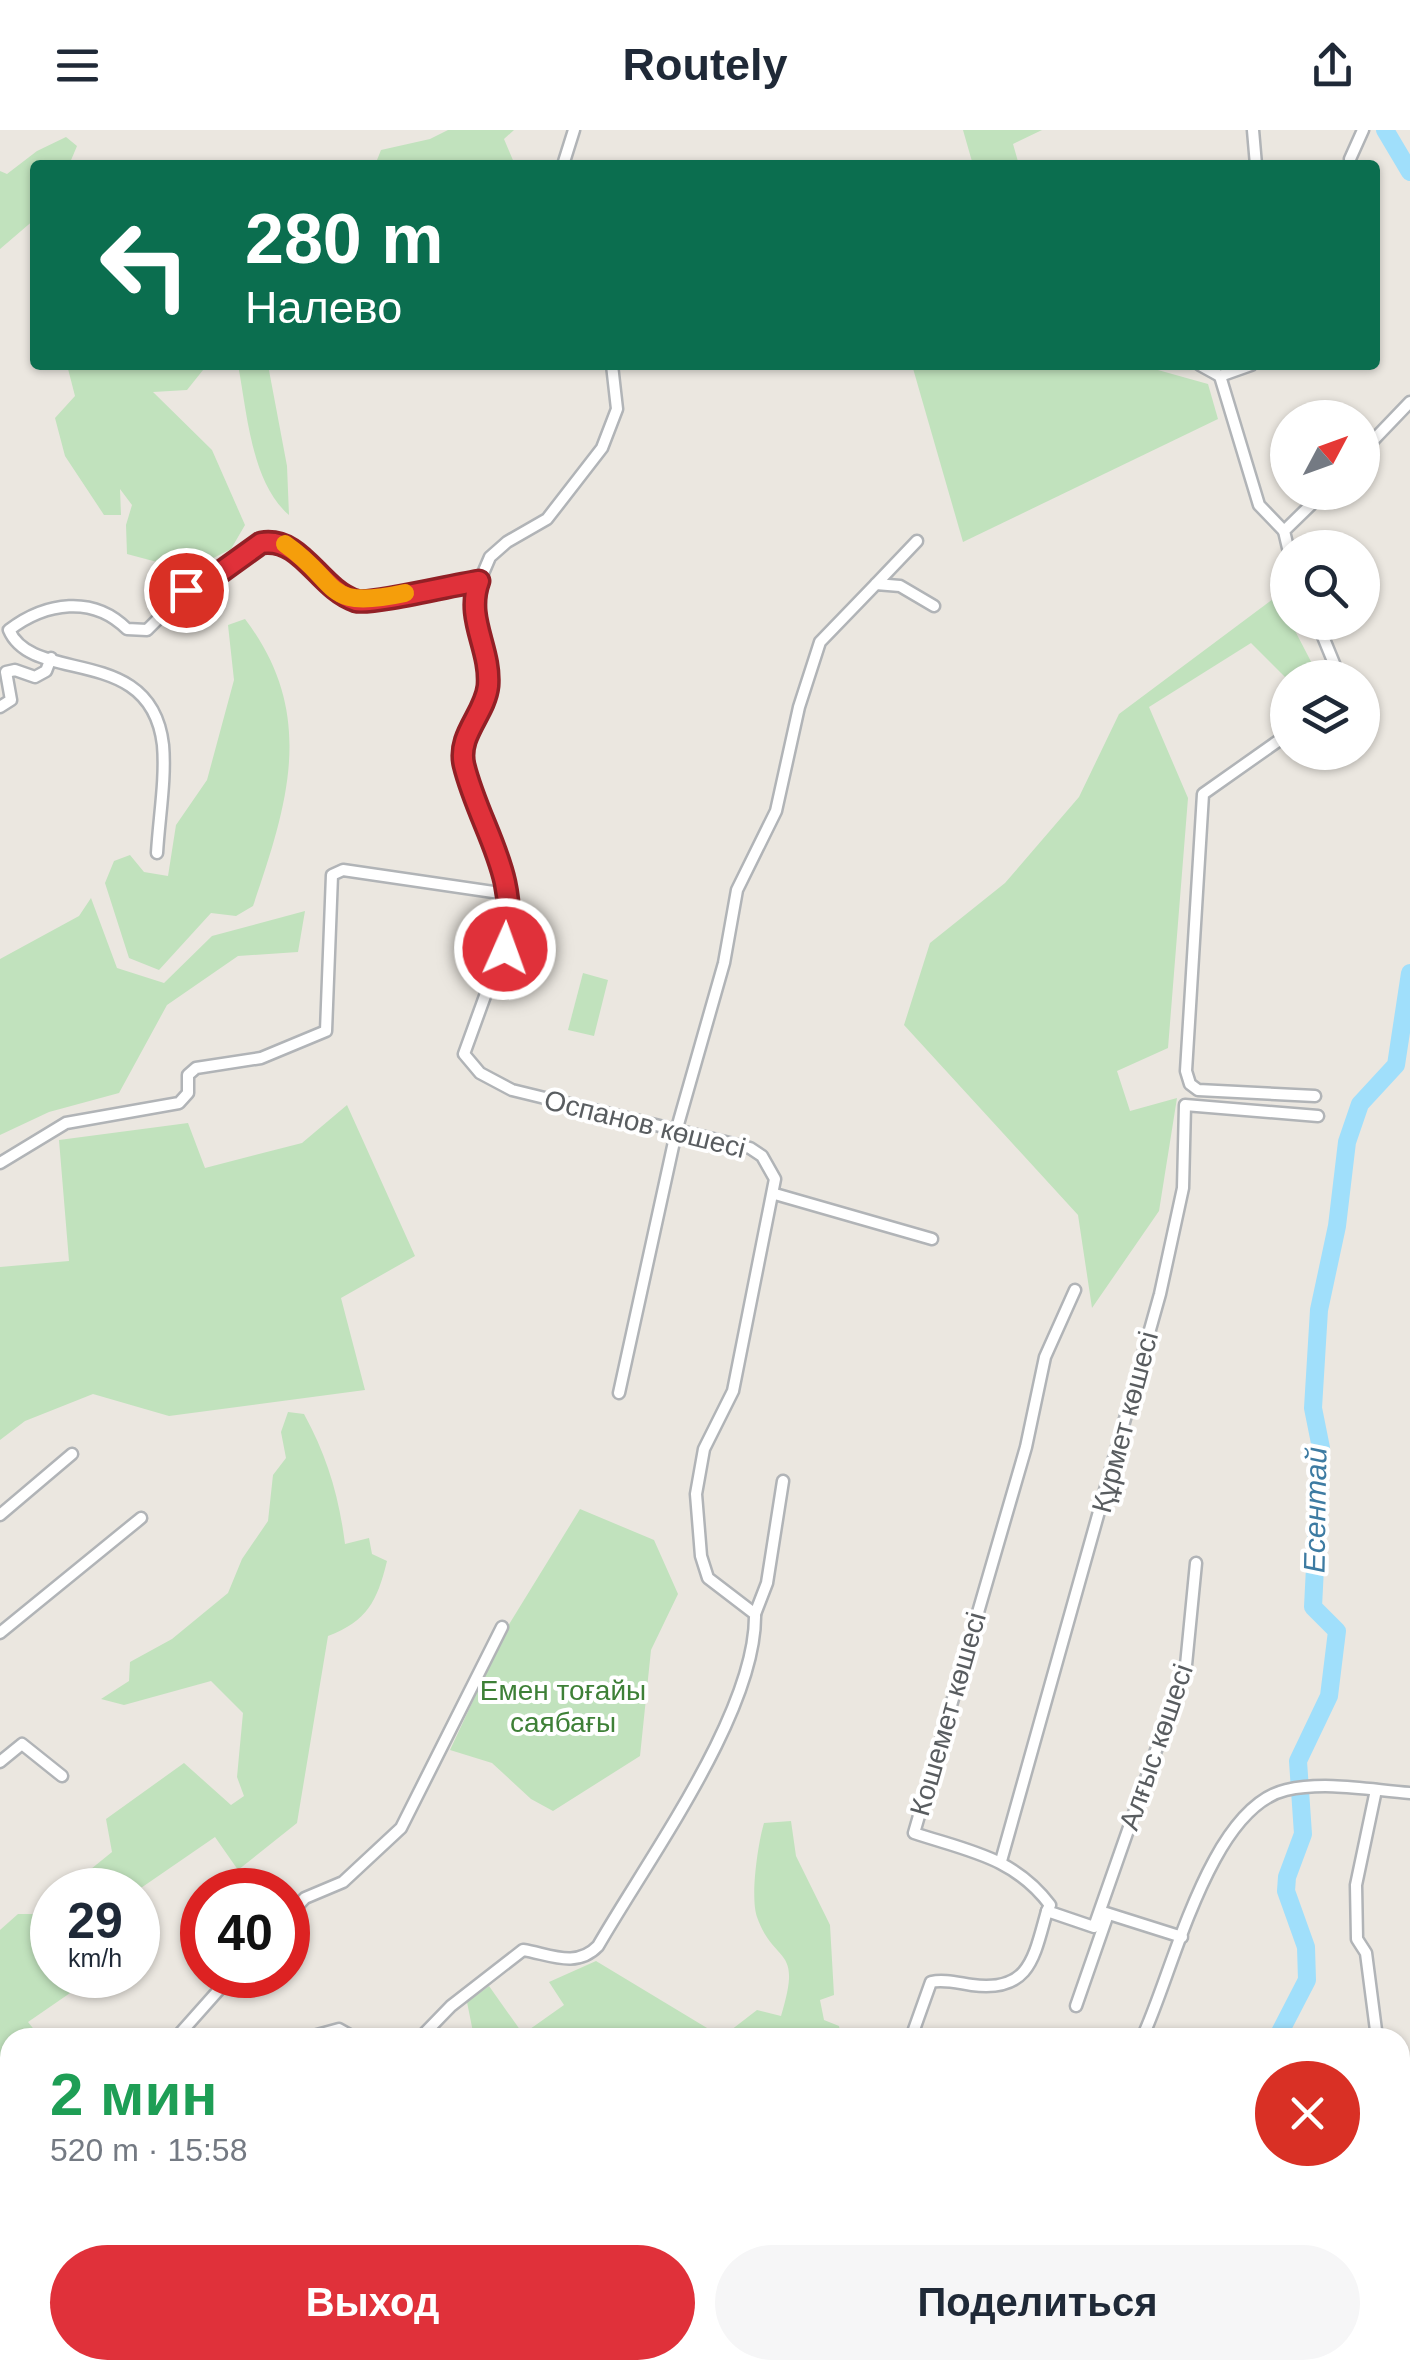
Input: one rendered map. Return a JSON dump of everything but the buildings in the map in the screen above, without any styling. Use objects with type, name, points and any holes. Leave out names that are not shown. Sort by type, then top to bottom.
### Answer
[{"type":"street","points":[[565,160],[574,130]]},
{"type":"street","points":[[1253,130],[1256,160]]},
{"type":"street","points":[[1350,159],[1363,130]]},
{"type":"street","points":[[158,853],[163,745],[152,706],[122,680],[15,643],[9,630],[76,603],[107,611],[127,629],[147,630],[186,590],[204,584],[261,543],[270,542],[288,546],[328,586],[362,603],[479,581],[490,558],[507,542],[546,519],[602,448],[617,409],[613,370]]},
{"type":"street","points":[[1209,370],[1220,376],[1259,505],[1282,530]]},
{"type":"street","points":[[1220,376],[1236,370]]},
{"type":"street","points":[[1380,433],[1410,402]]},
{"type":"street","points":[[1286,530],[1306,510]]},
{"type":"street","points":[[620,1394],[678,1128],[724,963],[737,890],[776,811],[799,707],[820,642],[917,541]]},
{"type":"street","name":"Оспанов көшесі","points":[[479,581],[472,599],[488,688],[463,742],[464,764],[493,835],[507,894],[510,927],[464,1054],[480,1073],[512,1090],[678,1128],[762,1156],[775,1179],[775,1194]]},
{"type":"street","points":[[876,584],[900,586],[934,606]]},
{"type":"street","points":[[0,707],[11,700],[6,672],[15,670],[35,677],[46,671],[51,658]]},
{"type":"street","points":[[1270,747],[1202,794],[1186,1072],[1190,1084],[1198,1090],[1316,1096]]},
{"type":"street","points":[[0,1163],[66,1123],[179,1103],[188,1093],[188,1075],[196,1068],[261,1058],[326,1032],[332,875],[343,870],[507,894]]},
{"type":"street","name":"Құрмет көшесі","points":[[1000,1861],[1160,1294],[1183,1188],[1185,1105],[1318,1116]]},
{"type":"street","points":[[755,1614],[708,1578],[701,1556],[696,1494],[704,1450],[733,1391],[775,1194],[932,1239]]},
{"type":"street","name":"Кошемет көшесі","points":[[1047,1910],[1050,1905],[1024,1874],[1000,1861],[914,1833],[1026,1446],[1045,1357],[1075,1290]]},
{"type":"street","points":[[0,1515],[72,1454]]},
{"type":"street","points":[[430,2028],[451,2006],[523,1950],[562,1960],[588,1956],[598,1946],[740,1699],[753,1651],[755,1614],[767,1583],[783,1481]]},
{"type":"street","points":[[0,1633],[141,1518]]},
{"type":"street","name":"Алғыс көшесі","points":[[1076,2006],[1186,1666],[1196,1563]]},
{"type":"street","points":[[310,1896],[344,1882],[401,1828],[502,1627]]},
{"type":"street","points":[[0,1762],[22,1744],[62,1776]]},
{"type":"street","points":[[1146,2028],[1222,1843],[1262,1803],[1283,1790],[1326,1786],[1410,1793]]},
{"type":"street","points":[[1376,1790],[1356,1903],[1357,1939],[1366,1954],[1377,2028]]},
{"type":"street","points":[[915,2028],[931,1982],[990,1987],[1011,1983],[1024,1974],[1047,1910]]},
{"type":"street","name":"Алғыс көшесі","points":[[1047,1910],[1094,1927],[1104,1913]]},
{"type":"street","points":[[1104,1913],[1182,1936]]},
{"type":"street","points":[[185,2028],[212,1998]]},
{"type":"green space","points":[[448,130],[514,130],[504,139],[513,160],[377,160],[381,150],[430,139]]},
{"type":"green space","points":[[963,130],[1042,130],[1013,144],[1018,160],[972,160]]},
{"type":"green space","points":[[66,137],[77,146],[71,160],[30,160],[30,223],[0,249],[0,171],[7,174],[37,151]]},
{"type":"green space","points":[[68,370],[203,370],[187,390],[153,392],[212,450],[245,525],[231,549],[188,571],[164,603],[157,562],[127,554],[126,525],[132,505],[120,489],[121,515],[104,515],[65,456],[55,418],[75,396]]},
{"type":"green space","points":[[239,370],[269,370],[287,466],[289,515],[266,485],[248,424]]},
{"type":"green space","points":[[913,370],[1158,370],[1208,384],[1218,419],[963,542]]},
{"type":"green space","points":[[1270,601],[1270,640],[1300,640],[1310,660],[1270,662],[1251,643],[1149,707],[1188,798],[1168,1048],[1117,1071],[1130,1111],[1177,1098],[1159,1211],[1092,1308],[1078,1215],[904,1025],[930,943],[1005,883],[1079,797],[1119,714]]},
{"type":"green space","points":[[245,619],[267,654],[282,689],[288,724],[289,760],[277,831],[253,906],[236,916],[211,913],[159,970],[129,958],[105,883],[114,861],[130,855],[144,872],[168,876],[176,825],[207,780],[234,680],[228,625]]},
{"type":"green space","points":[[91,898],[117,968],[164,983],[212,936],[305,911],[298,952],[238,956],[167,1005],[119,1093],[49,1112],[0,1135],[0,959],[79,916]]},
{"type":"green space","points":[[583,973],[608,980],[594,1036],[568,1030]]},
{"type":"green space","points":[[347,1105],[415,1256],[341,1298],[365,1390],[169,1416],[93,1394],[25,1421],[0,1440],[0,1267],[69,1261],[59,1140],[188,1123],[205,1168],[302,1143]]},
{"type":"green space","points":[[288,1412],[304,1414],[325,1461],[345,1544],[369,1538],[372,1554],[387,1561],[368,1608],[352,1624],[328,1636],[297,1823],[241,1868],[237,1868],[215,1837],[160,1875],[160,1868],[92,1868],[112,1852],[106,1819],[184,1763],[231,1805],[244,1796],[237,1777],[243,1713],[211,1681],[124,1705],[101,1699],[129,1681],[130,1662],[172,1639],[228,1593],[242,1559],[268,1521],[273,1475],[286,1458],[281,1432]]},
{"type":"green space","name":"Емен тоғайы саябағы","points":[[580,1509],[654,1540],[678,1594],[651,1650],[640,1756],[553,1811],[531,1799],[492,1763],[450,1750],[508,1626]]},
{"type":"green space","points":[[791,1821],[796,1856],[830,1925],[834,1995],[820,2000],[824,2020],[839,2026],[734,2028],[757,2010],[781,2016],[787,1993],[788,1966],[764,1933],[755,1908],[757,1856],[764,1823]]},
{"type":"green space","points":[[18,1914],[30,1914],[30,1998],[63,1998],[28,2022],[33,2028],[0,2028],[0,1930]]},
{"type":"green space","points":[[596,1961],[707,2028],[531,2028],[564,2005],[549,1982]]},
{"type":"green space","points":[[489,1986],[519,2028],[472,2028],[467,2002]]},
{"type":"waterway","name":"Есентай","points":[[1385,130],[1410,172]]},
{"type":"waterway","name":"Есентай","points":[[1282,2028],[1307,1980],[1306,1947],[1286,1891],[1287,1877],[1303,1834],[1298,1761],[1329,1696],[1337,1631],[1313,1607],[1321,1448],[1313,1408],[1319,1310],[1337,1226],[1347,1142],[1360,1104],[1396,1065],[1410,973]]},
{"type":"slow traffic","points":[[285,544],[328,586],[352,600],[362,603],[405,593]]},
{"type":"route","points":[[186,590],[204,584],[261,543],[270,542],[282,542],[328,586],[362,603],[479,581],[472,599],[488,688],[479,716],[463,742],[464,764],[493,835],[505,877],[510,927],[505,949]]}]
